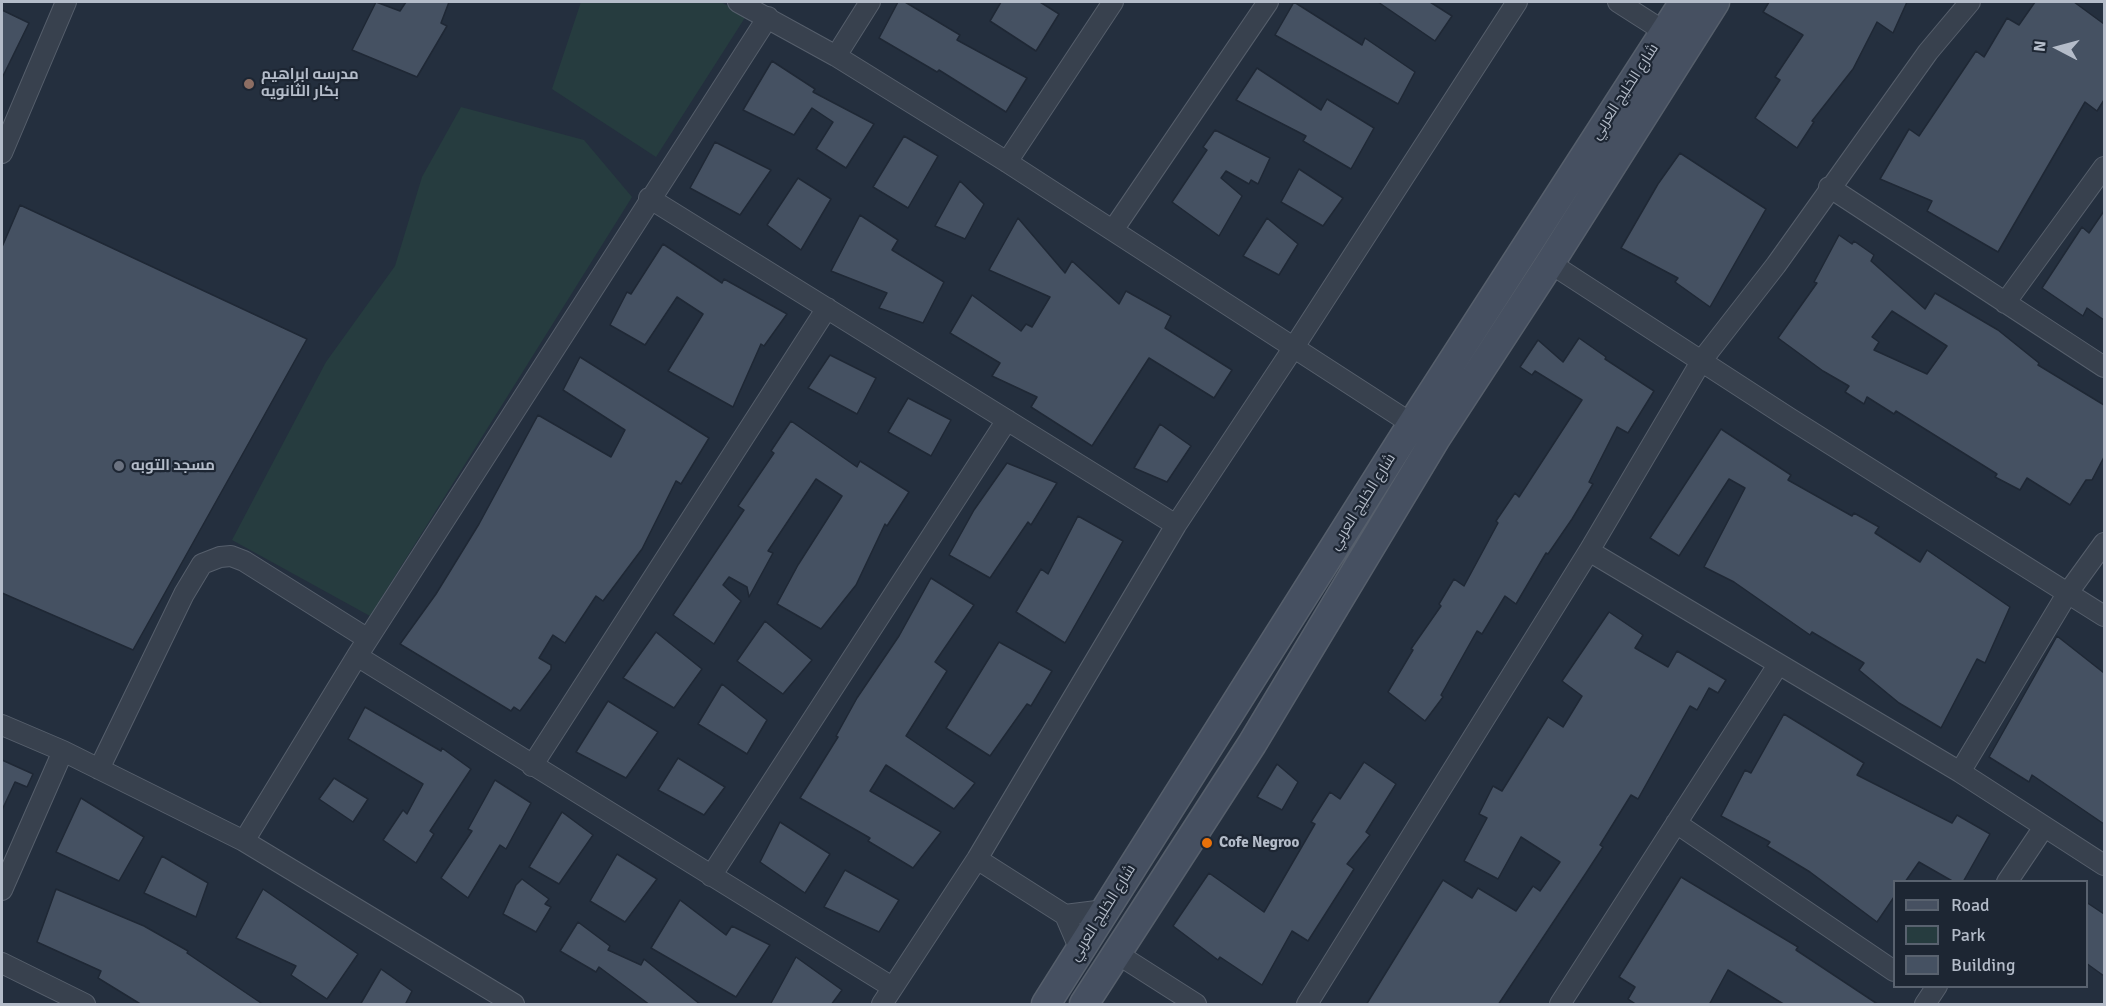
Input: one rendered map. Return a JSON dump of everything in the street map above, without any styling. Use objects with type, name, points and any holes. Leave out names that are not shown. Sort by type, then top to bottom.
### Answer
[{"type":"main road","name":"شارع الخليج العربي","points":[[1046,1005],[1412,424],[1684,2]]},
{"type":"main road","name":"شارع الخليج العربي","points":[[1083,1005],[1252,744],[1436,438],[1715,2]]},
{"type":"main road","points":[[1223,724],[1252,744]]},
{"type":"street","points":[[2,153],[66,2]]},
{"type":"street","points":[[738,2],[836,56],[1007,162],[1412,424]]},
{"type":"street","points":[[836,56],[870,2]]},
{"type":"street","points":[[1007,162],[1113,2]]},
{"type":"street","points":[[1113,230],[1268,2]]},
{"type":"street","points":[[882,1005],[977,859],[1176,525],[1294,348],[1517,2]]},
{"type":"street","points":[[1618,2],[1665,32]]},
{"type":"street","points":[[1307,1005],[1589,551],[1702,360],[1776,265],[1829,187],[1928,52],[1970,2]]},
{"type":"street","points":[[244,841],[357,656],[768,17]]},
{"type":"street","points":[[2005,303],[2104,167]]},
{"type":"street","points":[[1829,187],[2104,367]]},
{"type":"street","points":[[650,198],[1176,525]]},
{"type":"street","points":[[1550,263],[2104,616]]},
{"type":"street","points":[[532,766],[827,308]]},
{"type":"street","points":[[711,876],[1007,420]]},
{"type":"street","points":[[1960,772],[2067,594],[2104,543]]},
{"type":"street","points":[[1589,551],[1960,772],[2104,865]]},
{"type":"street","points":[[99,769],[184,594],[202,564],[211,559],[231,556],[244,561],[368,639]]},
{"type":"street","points":[[357,656],[892,987]]},
{"type":"street","points":[[1561,1004],[1778,665]]},
{"type":"street","points":[[2,724],[63,751],[244,841],[514,1005]]},
{"type":"street","points":[[2,890],[63,751]]},
{"type":"street","points":[[1676,823],[1893,970]]},
{"type":"street","points":[[2008,880],[2044,827]]},
{"type":"street","points":[[977,859],[1065,915],[1080,950]]},
{"type":"street","points":[[1065,915],[1105,910]]},
{"type":"street","points":[[1116,953],[1196,1005]]},
{"type":"street","points":[[2,963],[85,1005]]},
{"type":"green space","points":[[581,2],[721,2],[746,16],[656,157],[552,89]]},
{"type":"green space","points":[[461,107],[584,140],[632,197],[370,616],[232,540],[326,362],[395,266],[422,177]]},
{"type":"building","points":[[376,2],[400,11],[406,2],[449,2],[441,23],[447,26],[417,77],[352,50]]},
{"type":"building","points":[[898,2],[905,2],[960,35],[957,40],[1027,78],[1006,112],[939,70],[937,72],[879,38]]},
{"type":"building","points":[[1001,2],[1040,2],[1059,14],[1036,51],[990,21]]},
{"type":"building","points":[[1294,2],[1362,45],[1365,38],[1415,72],[1398,104],[1275,35]]},
{"type":"building","points":[[1378,2],[1430,2],[1452,16],[1435,41]]},
{"type":"building","points":[[1769,2],[1907,2],[1893,33],[1877,22],[1853,69],[1812,121],[1814,122],[1797,148],[1755,118],[1780,80],[1775,77],[1803,35],[1763,12]]},
{"type":"building","points":[[2035,2],[2074,2],[2104,24],[2104,100],[2097,111],[2085,102],[1998,252],[1927,211],[1932,201],[1880,179],[1909,129],[1919,136],[1976,51],[1984,57],[2007,18],[2019,25]]},
{"type":"building","points":[[2,10],[29,23],[2,78]]},
{"type":"building","points":[[772,61],[815,89],[813,92],[874,124],[846,168],[816,149],[833,122],[812,108],[794,135],[743,110]]},
{"type":"building","points":[[1257,68],[1321,110],[1327,99],[1374,128],[1351,169],[1303,141],[1306,136],[1236,100]]},
{"type":"building","points":[[1215,130],[1270,158],[1258,184],[1251,180],[1249,184],[1226,171],[1221,178],[1242,196],[1219,236],[1172,202],[1207,150],[1203,147]]},
{"type":"building","points":[[904,136],[938,156],[908,208],[873,187]]},
{"type":"building","points":[[715,142],[771,170],[740,215],[690,188]]},
{"type":"building","points":[[1680,153],[1766,209],[1710,307],[1675,282],[1678,278],[1621,248],[1658,184]]},
{"type":"building","points":[[1299,169],[1343,198],[1323,226],[1281,202]]},
{"type":"building","points":[[798,178],[831,199],[801,250],[767,225]]},
{"type":"building","points":[[960,181],[984,204],[965,239],[935,226]]},
{"type":"building","name":"مسجد التوبه","points":[[20,205],[307,339],[133,650],[2,593],[2,247]]},
{"type":"building","points":[[2104,211],[2104,320],[2087,308],[2083,316],[2042,288],[2082,227],[2089,233]]},
{"type":"building","points":[[860,215],[898,240],[892,250],[944,282],[923,323],[879,308],[887,293],[831,271]]},
{"type":"building","points":[[1018,218],[1065,273],[1072,261],[1119,304],[1126,291],[1171,316],[1165,328],[1232,370],[1214,398],[1149,358],[1092,446],[1031,407],[1037,397],[992,376],[1000,363],[950,333],[972,295],[1021,331],[1026,324],[1032,327],[1050,297],[989,270]]},
{"type":"building","points":[[1267,218],[1298,244],[1279,275],[1243,256]]},
{"type":"building","points":[[1839,235],[1852,244],[1854,241],[1874,255],[1871,261],[1925,309],[1935,293],[1998,330],[2039,363],[2038,365],[2104,405],[2104,457],[2092,480],[2086,480],[2070,505],[2027,478],[2020,490],[1995,477],[1997,474],[1896,411],[1894,414],[1867,397],[1864,404],[1845,392],[1849,386],[1823,371],[1778,338],[1817,283],[1814,282]],"holes":[[[1892,311],[1947,346],[1927,374],[1874,350],[1879,342],[1872,337]]]},
{"type":"building","points":[[663,244],[722,283],[724,279],[787,314],[764,346],[761,344],[733,407],[668,371],[703,314],[677,297],[645,345],[610,325],[627,292],[631,294]]},
{"type":"building","points":[[1579,338],[1606,357],[1605,359],[1654,391],[1628,433],[1617,427],[1589,482],[1593,484],[1572,519],[1548,554],[1546,553],[1516,604],[1505,596],[1482,634],[1477,631],[1441,695],[1443,697],[1425,721],[1388,692],[1413,650],[1411,649],[1441,606],[1439,604],[1454,579],[1464,586],[1498,523],[1496,521],[1515,493],[1519,497],[1582,400],[1535,371],[1532,375],[1520,367],[1538,340],[1563,362]]},
{"type":"building","points":[[830,355],[876,378],[857,414],[808,388]]},
{"type":"building","points":[[580,357],[709,438],[681,484],[676,481],[642,549],[603,601],[596,596],[565,643],[553,635],[539,658],[551,665],[551,669],[520,711],[514,707],[511,711],[400,644],[436,594],[479,524],[538,415],[611,457],[625,430],[563,390]]},
{"type":"building","points":[[908,398],[951,420],[931,456],[888,432]]},
{"type":"building","points":[[791,421],[857,467],[860,461],[909,492],[887,526],[885,524],[856,585],[821,629],[777,604],[798,565],[842,496],[816,479],[768,551],[773,553],[749,597],[747,587],[729,577],[723,585],[741,601],[714,644],[673,615],[744,510],[738,506],[774,453],[771,451]]},
{"type":"building","points":[[1160,424],[1191,446],[1167,482],[1134,468]]},
{"type":"building","points":[[1721,429],[1791,475],[1788,480],[1852,516],[1854,513],[1879,527],[1875,533],[1920,562],[1927,550],[2010,607],[1985,663],[1977,659],[1941,728],[1899,703],[1859,670],[1864,663],[1812,632],[1810,635],[1734,582],[1704,567],[1745,488],[1729,479],[1679,556],[1650,538]]},
{"type":"building","points":[[1007,463],[1057,483],[1031,525],[1028,522],[990,578],[949,555],[974,510]]},
{"type":"building","points":[[1078,516],[1123,541],[1065,643],[1016,612],[1041,569],[1048,574]]},
{"type":"building","points":[[931,578],[974,605],[935,662],[947,671],[906,736],[975,783],[954,809],[886,765],[870,791],[941,832],[913,868],[868,841],[870,838],[800,798],[838,737],[836,736],[857,698],[899,636]]},
{"type":"building","points":[[1609,612],[1643,635],[1635,648],[1668,667],[1677,651],[1726,680],[1718,693],[1709,688],[1697,710],[1690,706],[1638,799],[1631,795],[1600,845],[1603,847],[1498,1005],[1366,1005],[1443,880],[1472,898],[1478,888],[1516,911],[1533,886],[1540,891],[1560,862],[1521,837],[1498,879],[1464,861],[1487,818],[1479,814],[1493,786],[1502,791],[1548,717],[1563,727],[1582,696],[1562,681]]},
{"type":"building","points":[[765,621],[812,660],[783,694],[737,661]]},
{"type":"building","points":[[656,632],[702,669],[674,708],[623,678]]},
{"type":"building","points":[[2057,636],[2104,673],[2104,824],[2032,775],[2029,782],[1989,757]]},
{"type":"building","points":[[999,642],[1052,671],[1031,706],[1027,704],[990,756],[946,728]]},
{"type":"building","points":[[722,684],[767,720],[747,754],[698,724]]},
{"type":"building","points":[[608,701],[658,732],[626,778],[576,752]]},
{"type":"building","points":[[365,707],[441,751],[442,748],[471,769],[430,831],[434,834],[416,863],[383,840],[403,810],[407,814],[423,784],[348,739]]},
{"type":"building","points":[[1784,714],[1864,763],[1857,775],[1952,823],[1957,815],[1990,834],[1964,880],[1950,880],[1919,862],[1906,880],[1893,880],[1893,898],[1877,922],[1810,872],[1767,846],[1770,842],[1721,816],[1745,770],[1751,773]]},
{"type":"building","points":[[678,758],[725,787],[704,815],[658,790]]},
{"type":"building","points":[[2,760],[33,774],[27,787],[15,782],[2,810]]},
{"type":"building","points":[[1364,762],[1396,784],[1366,832],[1370,835],[1347,864],[1354,869],[1308,941],[1292,931],[1262,985],[1220,957],[1218,960],[1173,926],[1209,873],[1264,912],[1315,824],[1311,822],[1330,792],[1340,799]]},
{"type":"building","points":[[1277,764],[1298,782],[1282,810],[1257,797]]},
{"type":"building","points":[[334,778],[368,799],[353,822],[319,799]]},
{"type":"building","points":[[495,780],[531,803],[506,849],[500,845],[468,898],[441,878],[472,831],[468,829]]},
{"type":"building","points":[[81,798],[144,837],[119,881],[56,852]]},
{"type":"building","points":[[562,812],[593,835],[559,884],[529,867]]},
{"type":"building","points":[[780,822],[830,854],[805,893],[760,862]]},
{"type":"building","points":[[617,854],[657,879],[625,922],[590,901]]},
{"type":"building","points":[[162,856],[208,883],[196,917],[144,893]]},
{"type":"building","points":[[845,870],[899,900],[879,932],[824,907]]},
{"type":"building","points":[[1681,877],[1798,947],[1796,950],[1879,1005],[1785,1005],[1728,970],[1709,1005],[1637,1005],[1628,999],[1635,987],[1619,977]]},
{"type":"building","points":[[522,879],[549,899],[545,904],[551,907],[536,932],[503,914],[516,885]]},
{"type":"building","points":[[56,889],[144,926],[188,951],[187,953],[264,1005],[142,1005],[98,978],[101,971],[37,942]]},
{"type":"building","points":[[263,889],[358,954],[327,999],[291,975],[296,966],[236,938]]},
{"type":"building","points":[[680,900],[726,935],[732,926],[770,945],[736,997],[651,948]]},
{"type":"building","points":[[2088,903],[2104,914],[2104,976],[2088,964]]},
{"type":"building","points":[[578,922],[610,946],[608,950],[641,965],[644,959],[701,1005],[650,1005],[599,967],[596,972],[560,951]]},
{"type":"building","points":[[796,957],[842,990],[831,1005],[770,1005]]},
{"type":"building","points":[[381,969],[412,991],[405,1005],[360,1005]]},
{"type":"place","name":"مدرسه ابراهيم بكار الثانويه","points":[[249,84]]},
{"type":"place","name":"مسجد التوبه","points":[[119,466]]},
{"type":"place","name":"Cofe Negroo","points":[[1207,843]]}]
